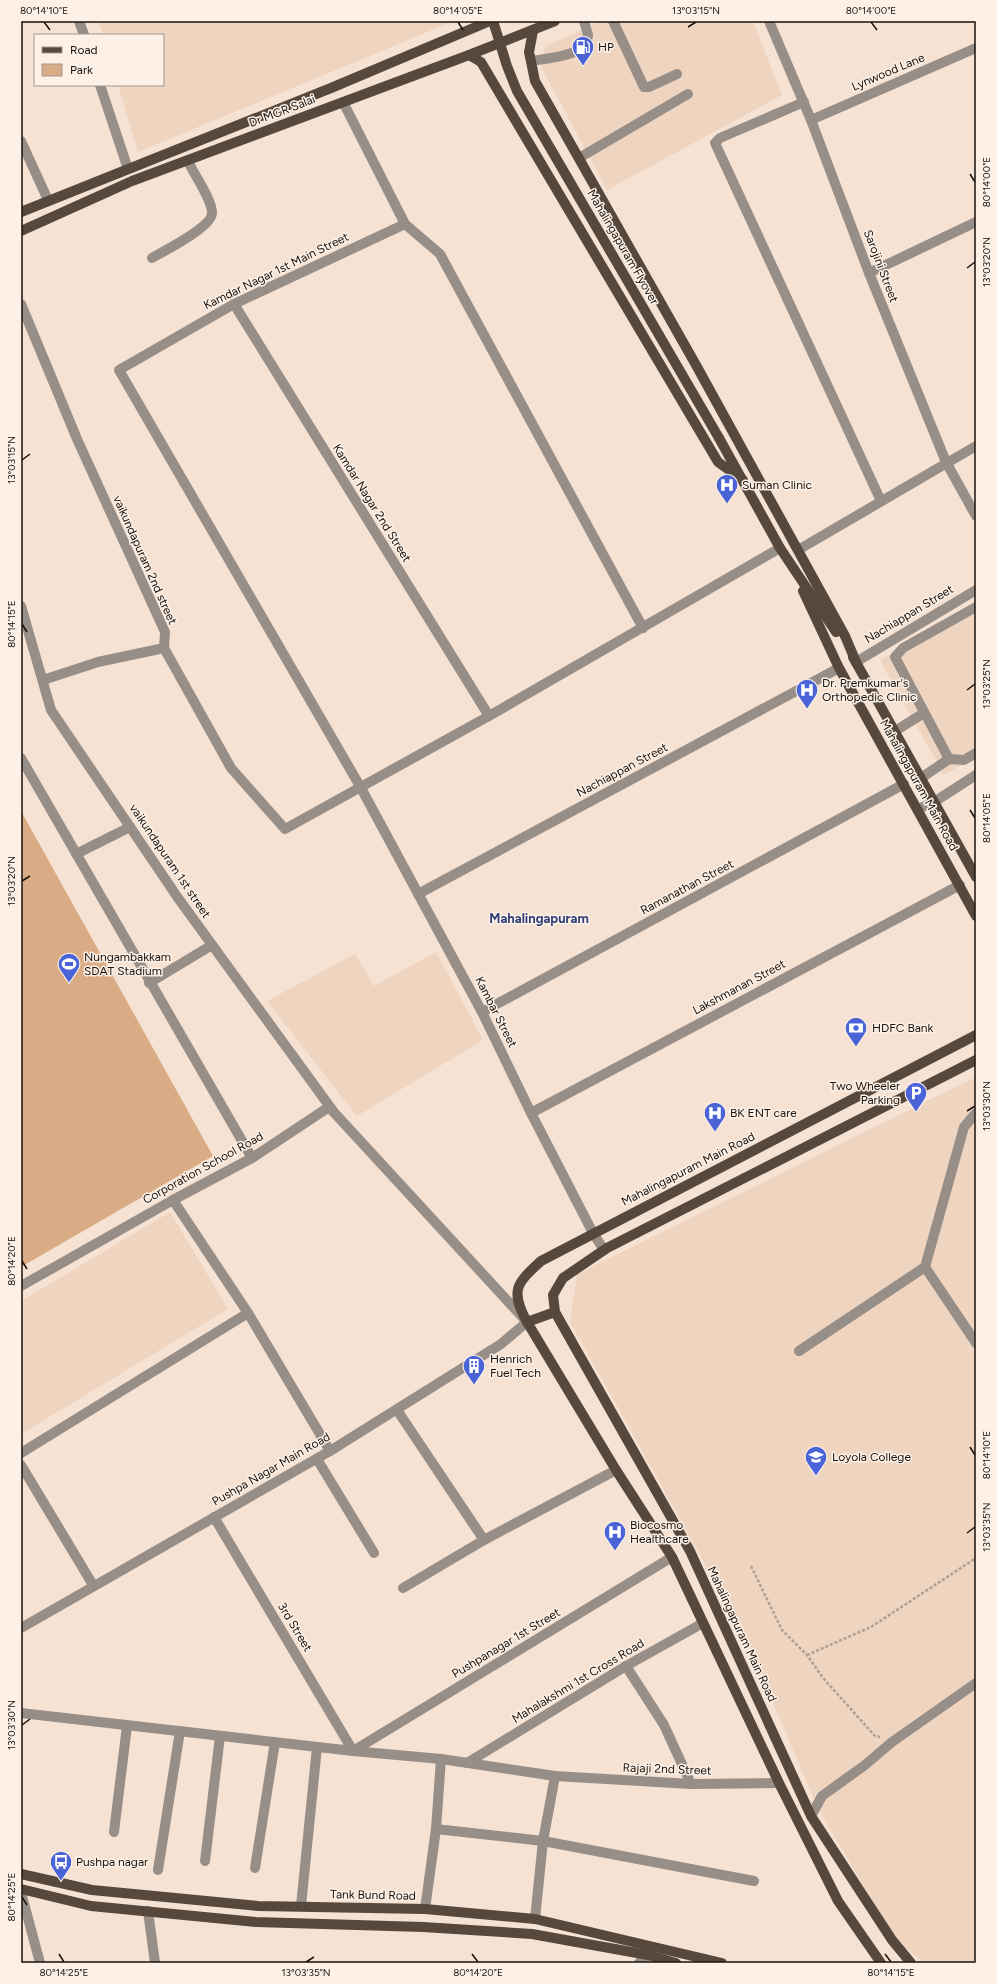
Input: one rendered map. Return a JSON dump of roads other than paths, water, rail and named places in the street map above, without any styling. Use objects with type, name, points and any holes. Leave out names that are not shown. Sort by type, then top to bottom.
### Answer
[{"type":"main road","points":[[467,31],[473,21]]},
{"type":"main road","name":"Dr MGR Salai","points":[[21,212],[331,88],[491,21]]},
{"type":"main road","name":"Mahalingapuram Flyover","points":[[491,21],[517,90],[743,480]]},
{"type":"main road","name":"Dr MGR Salai","points":[[21,230],[132,181],[533,31],[555,21]]},
{"type":"main road","points":[[533,31],[529,52],[535,81],[846,636],[856,662]]},
{"type":"main road","points":[[469,55],[481,62],[718,462],[743,480]]},
{"type":"main road","name":"Mahalingapuram Main Road","points":[[743,480],[780,548],[856,662],[976,877]]},
{"type":"main road","name":"Mahalingapuram Main Road","points":[[788,558],[839,668],[976,916]]},
{"type":"main road","name":"Mahalingapuram Main Road","points":[[881,1963],[838,1901],[779,1783],[672,1557],[616,1470],[527,1322],[517,1303],[518,1287],[526,1275],[541,1261],[976,1035]]},
{"type":"main road","name":"Mahalingapuram Main Road","points":[[911,1963],[892,1940],[811,1816],[690,1551],[555,1312],[553,1296],[563,1278],[604,1250],[976,1060]]},
{"type":"main road","points":[[527,1322],[555,1312]]},
{"type":"main road","name":"Tank Bund Road","points":[[21,1874],[92,1890],[258,1906],[425,1909],[535,1919],[650,1951],[676,1963]]},
{"type":"main road","name":"Tank Bund Road","points":[[21,1890],[90,1906],[256,1922],[423,1926],[532,1934],[722,1963]]},
{"type":"street","points":[[79,21],[84,34]]},
{"type":"street","points":[[531,61],[564,56],[576,52],[586,46],[588,35],[584,21]]},
{"type":"street","points":[[613,21],[644,88],[677,74]]},
{"type":"street","name":"Sarojini Street","points":[[769,21],[804,102],[869,274],[946,462],[976,516]]},
{"type":"street","name":"Lynwood Lane","points":[[811,120],[976,48]]},
{"type":"street","points":[[100,86],[128,169]]},
{"type":"street","points":[[579,158],[688,94]]},
{"type":"street","points":[[343,102],[405,224],[440,254],[643,628]]},
{"type":"street","points":[[804,102],[720,138],[715,143],[881,501]]},
{"type":"street","points":[[21,141],[48,200]]},
{"type":"street","points":[[152,258],[196,232],[211,219],[212,214],[210,202],[188,161]]},
{"type":"street","points":[[869,274],[976,222]]},
{"type":"street","name":"Kamdar Nagar 1st Main Street","points":[[119,370],[234,304],[405,224]]},
{"type":"street","name":"vaikundapuram 2nd street","points":[[21,304],[77,439],[164,632],[164,648],[231,768],[285,829],[319,809],[361,788]]},
{"type":"street","name":"Kamdar Nagar 2nd Street","points":[[234,304],[489,716]]},
{"type":"street","name":"Kambar Street","points":[[119,370],[361,788],[482,1012],[530,1113],[593,1233],[604,1250]]},
{"type":"street","points":[[798,550],[946,462],[976,446]]},
{"type":"street","points":[[361,788],[643,628],[780,548]]},
{"type":"street","name":"Nachiappan Street","points":[[856,662],[976,590]]},
{"type":"street","name":"vaikundapuram 1st street","points":[[21,606],[25,634],[43,680],[51,710],[212,945],[334,1111]]},
{"type":"street","points":[[949,759],[895,657],[903,648],[976,607]]},
{"type":"street","points":[[43,680],[98,662],[164,648]]},
{"type":"street","name":"Nachiappan Street","points":[[418,894],[839,668]]},
{"type":"street","points":[[895,731],[924,713]]},
{"type":"street","points":[[921,778],[949,759],[964,760],[976,753]]},
{"type":"street","points":[[21,758],[149,983],[252,1158]]},
{"type":"street","points":[[918,809],[934,802],[976,775]]},
{"type":"street","name":"Ramanathan Street","points":[[482,1012],[904,784]]},
{"type":"street","points":[[76,854],[130,827]]},
{"type":"street","name":"Lakshmanan Street","points":[[530,1113],[960,885]]},
{"type":"street","points":[[149,983],[212,945]]},
{"type":"street","name":"Corporation School Road","points":[[21,1286],[173,1200],[252,1158],[329,1107],[334,1111]]},
{"type":"street","points":[[334,1111],[527,1322]]},
{"type":"street","points":[[799,1351],[925,1267],[964,1127],[976,1112]]},
{"type":"street","points":[[173,1200],[248,1313],[330,1451]]},
{"type":"street","points":[[925,1267],[976,1343]]},
{"type":"street","points":[[21,1453],[248,1313]]},
{"type":"street","name":"Pushpa Nagar Main Road","points":[[21,1628],[93,1585],[317,1459],[502,1344],[527,1322]]},
{"type":"street","points":[[397,1410],[484,1540]]},
{"type":"street","points":[[317,1459],[374,1553]]},
{"type":"street","points":[[21,1465],[93,1585]]},
{"type":"street","points":[[402,1588],[484,1540],[616,1470]]},
{"type":"street","name":"3rd Street","points":[[214,1517],[353,1751]]},
{"type":"street","name":"Pushpanagar 1st Street","points":[[353,1751],[672,1557]]},
{"type":"street","name":"Mahalakshmi 1st Cross Road","points":[[467,1763],[626,1666],[703,1623]]},
{"type":"street","points":[[626,1666],[664,1725],[691,1784]]},
{"type":"street","points":[[811,1816],[822,1796],[865,1765],[892,1742],[976,1682]]},
{"type":"street","name":"Rajaji 2nd Street","points":[[21,1713],[353,1751],[441,1759],[555,1776],[691,1784],[779,1783]]},
{"type":"street","points":[[114,1832],[127,1726]]},
{"type":"street","points":[[158,1870],[180,1732]]},
{"type":"street","points":[[205,1861],[220,1736]]},
{"type":"street","points":[[255,1868],[275,1742]]},
{"type":"street","points":[[302,1906],[317,1747]]},
{"type":"street","points":[[425,1909],[436,1829],[441,1759]]},
{"type":"street","points":[[535,1919],[543,1841],[555,1776]]},
{"type":"street","points":[[436,1829],[543,1841],[754,1881]]},
{"type":"street","points":[[21,1890],[40,1963]]},
{"type":"street","points":[[148,1911],[155,1963]]},
{"type":"street","points":[[640,1963],[650,1951]]},
{"type":"place","name":"HP","points":[[583,66]]},
{"type":"place","name":"Suman Clinic","points":[[727,504]]},
{"type":"place","name":"Dr. Premkumar's Orthopedic Clinic","points":[[807,710]]},
{"type":"place","name":"Nungambakkam SDAT Stadium","points":[[69,984]]},
{"type":"place","name":"HDFC Bank","points":[[856,1048]]},
{"type":"place","name":"Two Wheeler Parking","points":[[916,1112]]},
{"type":"place","name":"BK ENT care","points":[[715,1132]]},
{"type":"place","name":"Henrich Fuel Tech","points":[[474,1386]]},
{"type":"place","name":"Loyola College","points":[[816,1476]]},
{"type":"place","name":"Biocosmo Healthcare","points":[[615,1552]]},
{"type":"place","name":"Pushpa nagar","points":[[61,1882]]},
{"type":"district","name":"Mahalingapuram","points":[[539,918]]}]
